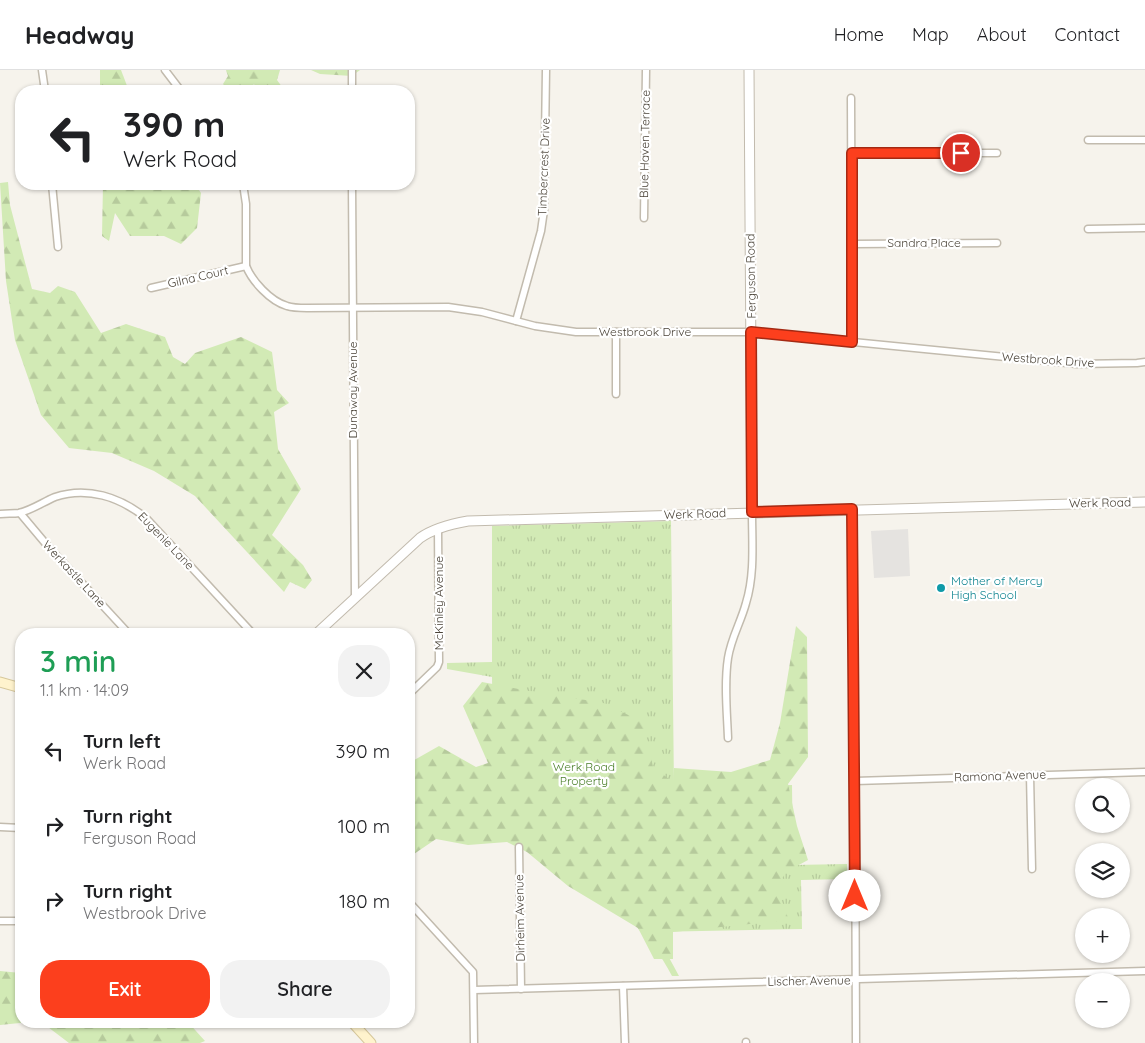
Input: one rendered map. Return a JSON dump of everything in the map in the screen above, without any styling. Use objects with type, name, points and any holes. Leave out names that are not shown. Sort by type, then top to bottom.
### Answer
[{"type":"main road","points":[[0,682],[15,686]]},
{"type":"main road","points":[[357,1028],[371,1043]]},
{"type":"street","points":[[42,70],[44,85]]},
{"type":"street","points":[[165,70],[176,85]]},
{"type":"street","points":[[352,70],[352,85]]},
{"type":"street","name":"Timbercrest Drive","points":[[516,321],[541,231],[544,210],[546,70]]},
{"type":"street","name":"Blue Haven Terrace","points":[[644,218],[646,70]]},
{"type":"street","name":"Ferguson Road","points":[[749,70],[752,512]]},
{"type":"street","points":[[851,98],[852,342]]},
{"type":"street","points":[[1088,140],[1145,140]]},
{"type":"street","points":[[852,153],[997,153]]},
{"type":"street","points":[[53,190],[58,247]]},
{"type":"street","points":[[244,190],[246,204],[246,266]]},
{"type":"street","name":"Dunaway Avenue","points":[[352,190],[355,597]]},
{"type":"street","points":[[1088,229],[1145,228]]},
{"type":"street","name":"Sandra Place","points":[[852,244],[997,243]]},
{"type":"street","name":"Westbrook Drive","points":[[246,266],[249,274],[270,297],[286,306],[307,308],[448,307],[482,312],[554,330],[576,332],[751,332],[1077,364],[1145,362]]},
{"type":"street","name":"Gilna Court","points":[[151,288],[246,266]]},
{"type":"street","points":[[616,332],[616,394]]},
{"type":"street","name":"Eugenie Lane","points":[[0,514],[20,513],[54,498],[78,493],[101,494],[126,503],[146,518],[247,628]]},
{"type":"street","name":"Werk Road","points":[[322,628],[407,549],[429,532],[468,521],[1145,502]]},
{"type":"street","points":[[852,509],[856,1043]]},
{"type":"street","points":[[728,738],[728,660],[730,645],[750,589],[752,574],[752,512]]},
{"type":"street","name":"Werkastle Lane","points":[[20,513],[123,628]]},
{"type":"street","name":"McKinley Avenue","points":[[415,688],[437,667],[438,662],[438,529]]},
{"type":"street","name":"Ramona Avenue","points":[[855,781],[1145,772]]},
{"type":"street","points":[[1030,776],[1032,869]]},
{"type":"street","points":[[0,827],[15,828]]},
{"type":"street","name":"Dirheim Avenue","points":[[519,847],[521,989]]},
{"type":"street","points":[[415,909],[473,972],[474,1043]]},
{"type":"street","points":[[0,921],[15,921]]},
{"type":"street","name":"Lischer Avenue","points":[[474,990],[1145,971]]},
{"type":"street","points":[[623,986],[625,1043]]},
{"type":"green space","points":[[100,70],[121,70],[127,85],[100,85]]},
{"type":"green space","points":[[226,70],[280,70],[277,80],[281,85],[224,85],[228,76]]},
{"type":"green space","points":[[311,70],[360,70],[352,76],[320,74]]},
{"type":"green space","points":[[8,182],[10,205],[32,289],[50,293],[58,286],[75,292],[101,333],[126,324],[165,337],[173,357],[185,364],[195,353],[241,337],[272,352],[277,390],[289,403],[274,412],[278,449],[301,489],[272,535],[303,565],[312,580],[305,589],[290,582],[284,592],[195,496],[154,471],[112,453],[69,448],[41,415],[15,340],[6,281],[0,183]]},
{"type":"green space","points":[[103,190],[199,190],[201,193],[197,228],[181,244],[164,236],[130,236],[115,213],[109,241],[102,236]]},
{"type":"green space","name":"Werk Road Property","points":[[671,521],[674,788],[792,785],[793,865],[847,864],[847,879],[801,880],[802,929],[652,932],[679,976],[672,976],[654,947],[630,921],[499,833],[494,833],[492,677],[447,669],[447,663],[492,662],[492,526]]},
{"type":"green space","points":[[796,626],[807,637],[808,757],[788,784],[797,826],[808,860],[786,872],[776,888],[789,920],[673,932],[673,959],[654,959],[638,928],[568,886],[527,852],[507,842],[468,845],[436,839],[415,853],[415,760],[439,746],[476,767],[488,763],[463,706],[482,682],[555,696],[601,702],[643,722],[653,767],[673,782],[674,768],[731,772],[770,760],[780,723]]},
{"type":"green space","points":[[0,971],[15,972],[15,1024],[0,1025]]},
{"type":"green space","points":[[49,1028],[193,1028],[205,1041],[200,1043],[69,1043]]},
{"type":"shaded area","points":[[908,529],[910,576],[874,578],[871,531]]},
{"type":"place","name":"Mother of Mercy High School","points":[[941,588]]},
{"type":"route","points":[[855,896],[852,509],[752,512],[751,332],[852,342],[852,153],[961,153]]}]
